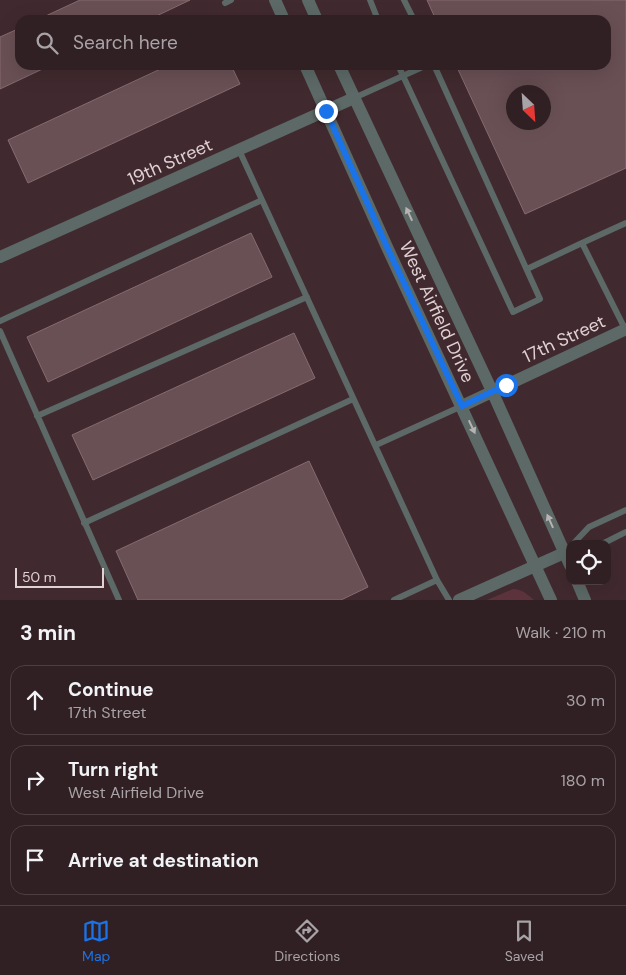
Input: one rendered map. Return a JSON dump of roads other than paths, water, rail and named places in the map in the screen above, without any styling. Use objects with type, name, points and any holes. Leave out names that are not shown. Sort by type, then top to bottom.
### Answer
[{"type":"street","points":[[275,0],[282,15]]},
{"type":"street","points":[[308,0],[315,15]]},
{"type":"street","name":"West Airfield Drive","points":[[307,70],[387,247],[551,600]]},
{"type":"street","name":"West Airfield Drive","points":[[340,70],[492,392],[566,543]]},
{"type":"street","name":"19th Street","points":[[0,257],[354,98]]},
{"type":"street","name":"17th Street","points":[[462,406],[626,329]]},
{"type":"street","points":[[459,600],[566,551]]},
{"type":"street","points":[[579,585],[585,600]]},
{"type":"lane","points":[[370,0],[376,15]]},
{"type":"lane","points":[[404,0],[412,15]]},
{"type":"lane","points":[[400,70],[513,312],[540,299],[436,70]]},
{"type":"lane","points":[[354,98],[416,70]]},
{"type":"lane","points":[[239,150],[353,399],[438,580],[450,600]]},
{"type":"lane","points":[[0,321],[262,200]]},
{"type":"lane","points":[[527,269],[626,223]]},
{"type":"lane","points":[[582,243],[626,329]]},
{"type":"lane","points":[[38,416],[307,297]]},
{"type":"lane","points":[[0,331],[119,600]]},
{"type":"lane","points":[[84,523],[353,399]]},
{"type":"lane","points":[[376,445],[462,406]]},
{"type":"lane","points":[[577,540],[589,527],[626,510]]},
{"type":"lane","points":[[610,540],[626,532]]},
{"type":"lane","points":[[394,600],[438,580]]}]
